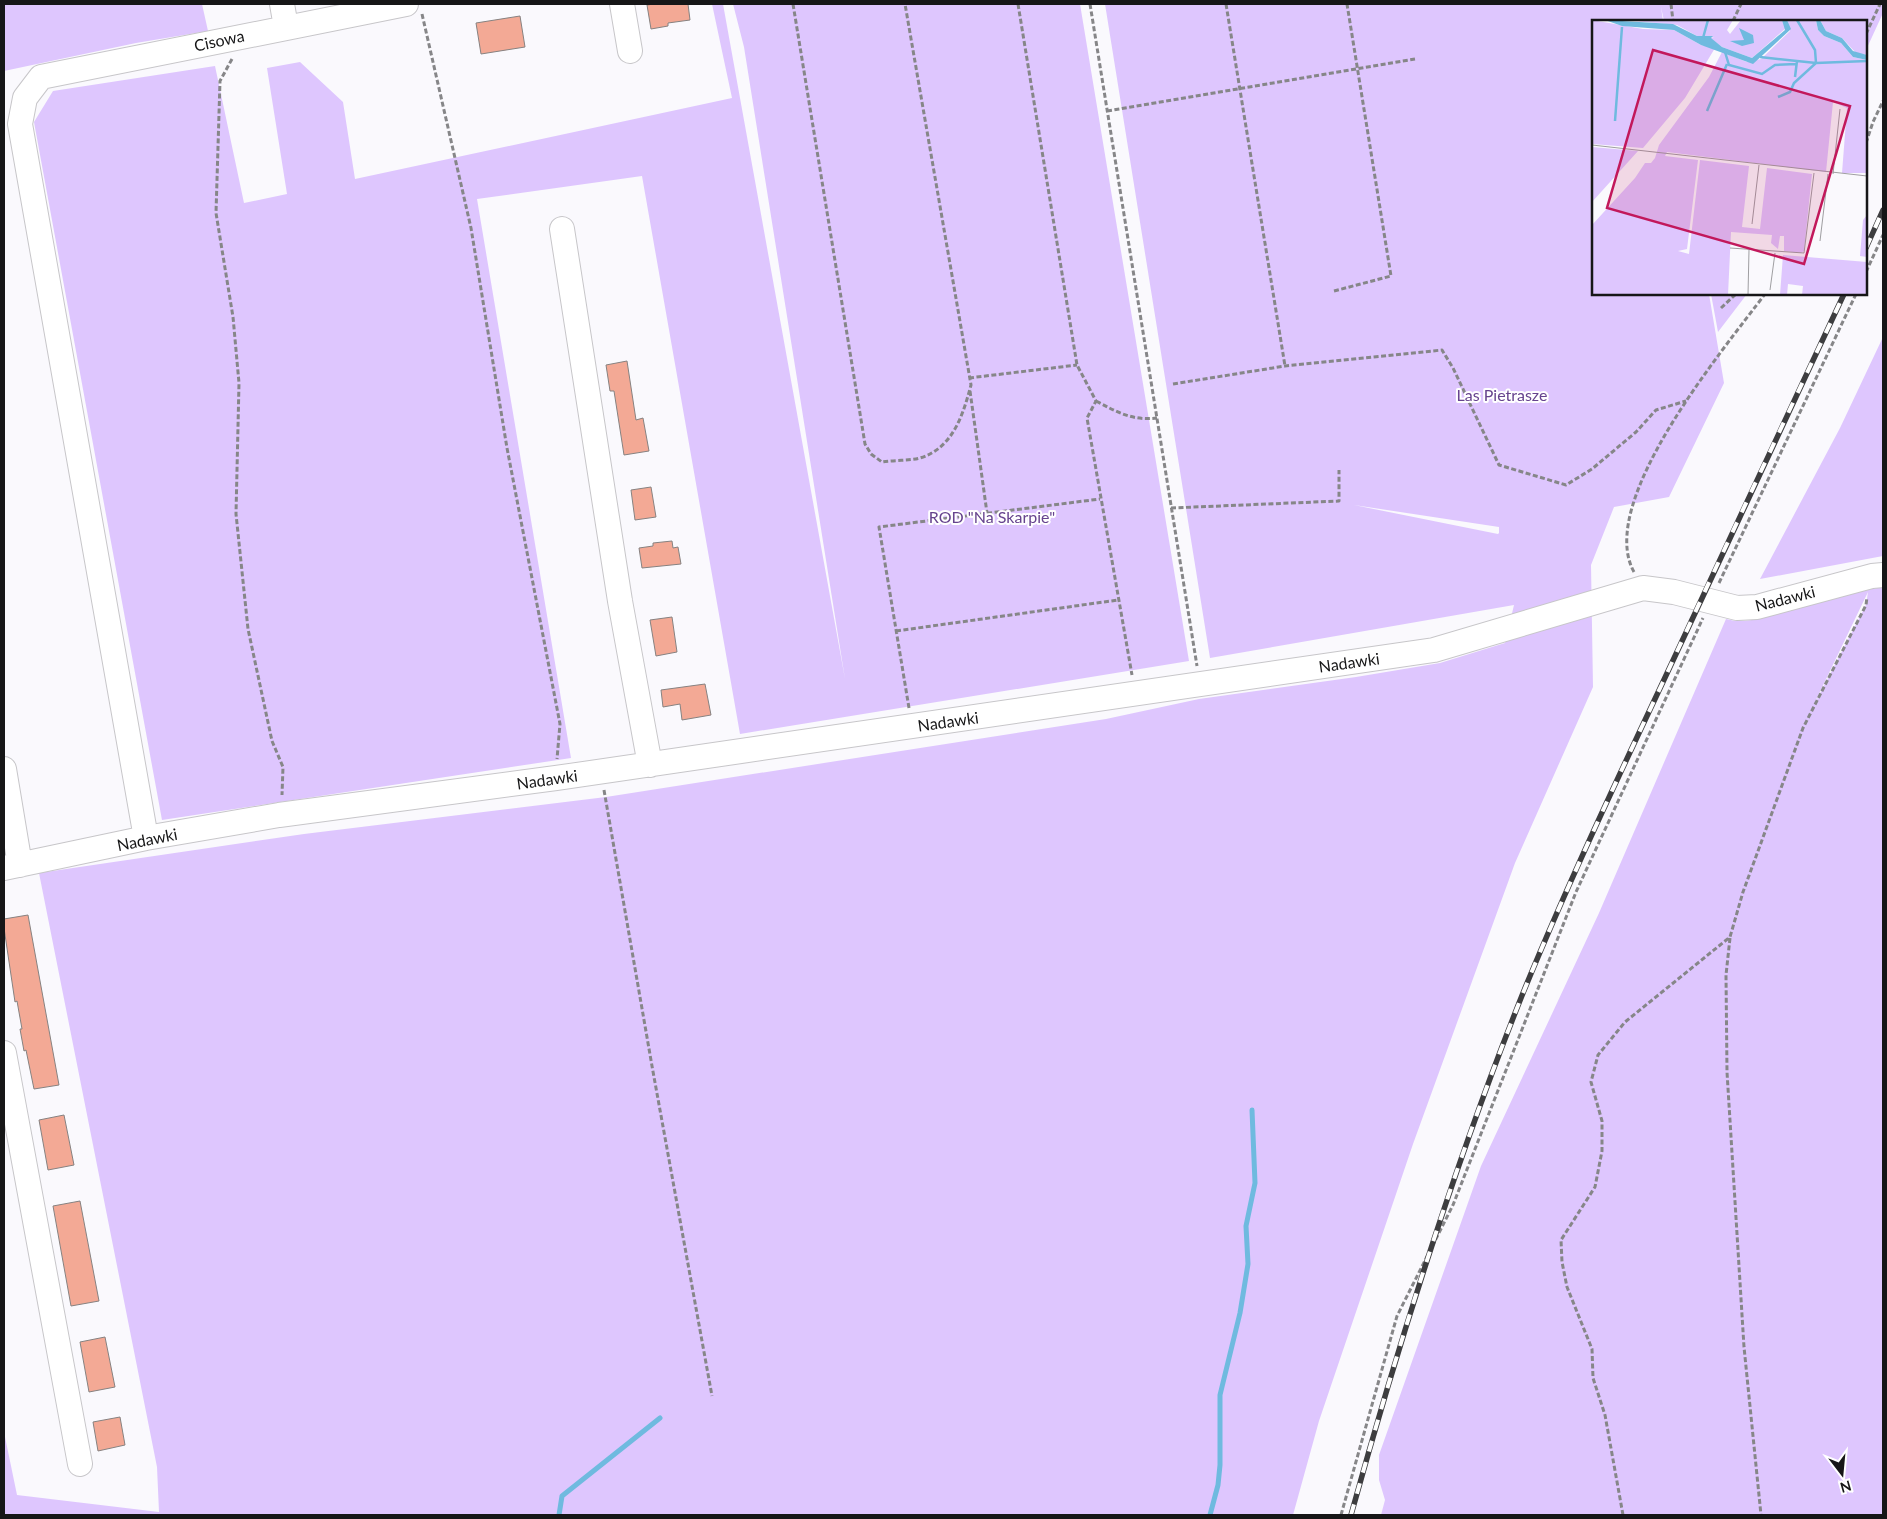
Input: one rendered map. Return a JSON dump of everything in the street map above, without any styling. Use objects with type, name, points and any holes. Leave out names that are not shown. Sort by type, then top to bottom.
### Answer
[{"type":"street","points":[[282,4],[286,27]]},
{"type":"street","points":[[622,4],[630,51]]},
{"type":"street","name":"Cisowa","points":[[146,838],[20,124],[25,98],[41,77],[286,27],[414,8]]},
{"type":"street","points":[[562,229],[619,591],[650,765]]},
{"type":"street","name":"Nadawki","points":[[12,866],[146,838],[279,815],[601,772],[1434,650],[1643,588],[1674,592],[1737,608],[1757,607],[1878,576]]},
{"type":"street","points":[[4,769],[12,866]]},
{"type":"street","points":[[4,1053],[80,1464]]},
{"type":"path","points":[[793,4],[865,444],[871,454],[882,462],[920,458],[941,448],[956,428],[970,388]]},
{"type":"path","points":[[906,4],[969,378],[987,513]]},
{"type":"path","points":[[1018,4],[1077,364],[1096,401],[1124,416],[1157,418]]},
{"type":"path","points":[[1090,4],[1201,683]]},
{"type":"path","points":[[1226,4],[1285,366]]},
{"type":"path","points":[[1334,291],[1391,276],[1347,4]]},
{"type":"path","points":[[1671,4],[1673,20]]},
{"type":"path","points":[[1733,20],[1741,4]]},
{"type":"path","points":[[1867,32],[1880,4]]},
{"type":"path","points":[[414,8],[470,228],[507,448],[560,724],[556,778]]},
{"type":"path","points":[[246,35],[220,81],[216,213],[232,317],[239,384],[236,514],[248,628],[253,655],[272,741],[283,767],[284,789],[279,815]]},
{"type":"path","points":[[1108,111],[1416,59]]},
{"type":"path","points":[[1867,140],[1883,101]]},
{"type":"path","points":[[1867,270],[1883,235]]},
{"type":"path","points":[[1721,308],[1735,295]]},
{"type":"path","points":[[1643,588],[1628,562],[1628,528],[1637,490],[1652,457],[1686,401],[1764,295]]},
{"type":"path","points":[[1341,1515],[1396,1316],[1453,1205],[1576,892],[1710,602],[1856,295]]},
{"type":"path","points":[[1173,384],[1285,366],[1442,350],[1453,368],[1498,465],[1566,485],[1600,462],[1636,432],[1656,410],[1686,401]]},
{"type":"path","points":[[969,378],[1077,364]]},
{"type":"path","points":[[1096,401],[1088,418],[1100,499],[1136,693]]},
{"type":"path","points":[[1171,508],[1339,501],[1339,470]]},
{"type":"path","points":[[911,726],[879,527],[1100,499]]},
{"type":"path","points":[[1761,1515],[1743,1338],[1727,1072],[1726,975],[1730,937],[1743,892],[1803,728],[1866,605],[1878,576]]},
{"type":"path","points":[[896,631],[1118,600]]},
{"type":"path","points":[[601,772],[650,1057],[712,1396]]},
{"type":"path","points":[[1623,1515],[1605,1415],[1593,1378],[1592,1350],[1567,1286],[1562,1262],[1562,1240],[1595,1187],[1602,1151],[1602,1121],[1591,1082],[1598,1055],[1626,1022],[1730,937]]},
{"type":"green space","points":[[4,4],[202,4],[208,31],[136,43],[4,71]]},
{"type":"green space","name":"ROD \"Na Skarpie\"","points":[[712,4],[723,4],[845,679],[744,47],[733,4],[1080,4],[1189,661],[740,734],[642,176],[477,199],[571,758],[162,820],[34,122],[53,91],[215,66],[244,203],[287,194],[267,68],[300,62],[343,102],[355,179],[732,98]]},
{"type":"green space","name":"Las Pietrasze","points":[[1105,4],[1883,4],[1883,13],[1867,48],[1867,20],[1664,20],[1661,7],[1663,20],[1592,20],[1592,295],[1709,295],[1724,383],[1669,497],[1614,507],[1591,565],[1593,687],[1515,863],[1413,1144],[1319,1421],[1293,1515],[4,1515],[4,1432],[17,1495],[159,1512],[157,1467],[39,873],[304,834],[606,797],[1106,719],[1199,699],[1440,663],[1505,643],[1514,605],[1210,658]],"holes":[[[1354,505],[1499,527],[1498,534]]]},
{"type":"green space","points":[[1711,295],[1746,295],[1718,332]]},
{"type":"green space","points":[[1883,337],[1883,556],[1760,579],[1840,428]]},
{"type":"green space","points":[[1883,587],[1883,1515],[1381,1515],[1385,1500],[1379,1480],[1379,1455],[1481,1166],[1599,913],[1726,619],[1745,621],[1765,617],[1824,600]],"holes":[[[1868,592],[1866,605],[1815,703]]]},
{"type":"building","points":[[688,4],[690,20],[668,23],[668,26],[651,29],[647,5]]},
{"type":"building","points":[[520,16],[525,47],[481,54],[476,23]]},
{"type":"building","points":[[627,361],[636,420],[643,418],[649,451],[624,455],[614,391],[610,391],[606,365]]},
{"type":"building","points":[[651,487],[656,517],[635,520],[631,490]]},
{"type":"building","points":[[672,541],[673,548],[678,547],[681,564],[642,568],[639,548],[653,546],[653,543]]},
{"type":"building","points":[[672,617],[677,652],[656,656],[650,620]]},
{"type":"building","points":[[705,684],[711,715],[682,720],[680,704],[663,707],[661,690]]},
{"type":"building","points":[[28,915],[59,1085],[34,1089],[26,1050],[24,1051],[20,1029],[22,1029],[17,1001],[15,1002],[4,928],[4,919]]},
{"type":"building","points":[[64,1115],[74,1165],[48,1170],[39,1120]]},
{"type":"building","points":[[80,1201],[99,1301],[71,1306],[53,1206]]},
{"type":"building","points":[[105,1337],[115,1387],[89,1392],[80,1342]]},
{"type":"building","points":[[120,1417],[125,1445],[98,1451],[93,1422]]},
{"type":"waterway","points":[[1210,1515],[1218,1485],[1220,1465],[1220,1395],[1240,1313],[1248,1264],[1246,1226],[1255,1183],[1252,1110]]},
{"type":"waterway","points":[[559,1515],[562,1496],[660,1418]]},
{"type":"railway","points":[[1867,246],[1883,210]]},
{"type":"railway","points":[[1351,1515],[1430,1251],[1474,1121],[1523,993],[1608,799],[1844,295]]}]
